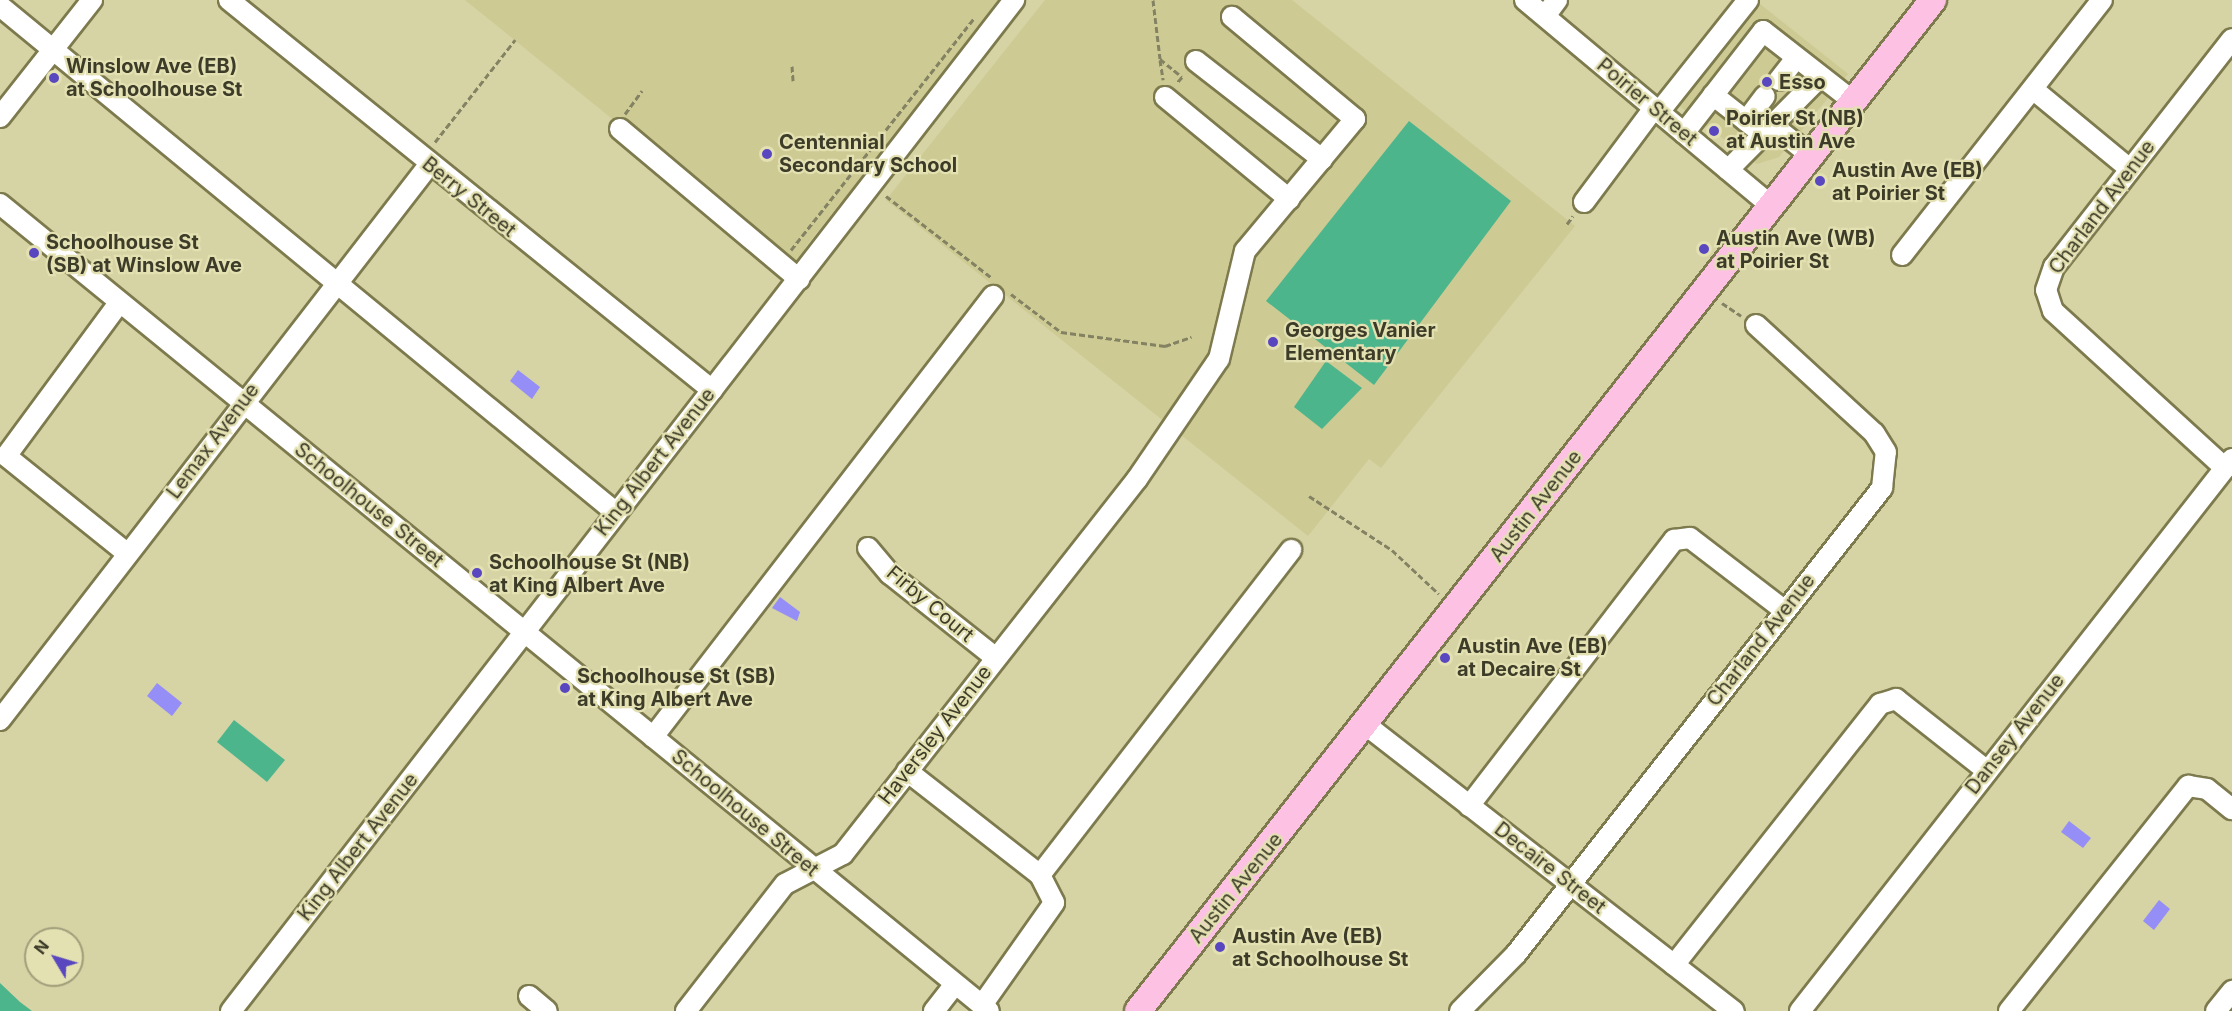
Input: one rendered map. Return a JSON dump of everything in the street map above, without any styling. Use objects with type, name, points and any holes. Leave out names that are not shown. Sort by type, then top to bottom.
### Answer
[{"type":"main road","name":"Austin Avenue","points":[[1138,1011],[1366,725],[1769,204],[1933,0]]},
{"type":"street","points":[[0,117],[92,0]]},
{"type":"street","name":"Berry Street","points":[[229,0],[425,162],[711,390]]},
{"type":"street","name":"King Albert Avenue","points":[[231,1011],[525,631],[614,511],[711,390],[794,275],[1014,0]]},
{"type":"street","name":"Poirier Street","points":[[1525,0],[1769,204]]},
{"type":"street","points":[[1545,16],[1557,0]]},
{"type":"street","points":[[1584,202],[1748,0]]},
{"type":"street","points":[[1902,255],[2034,90],[2102,0]]},
{"type":"street","points":[[0,6],[338,281],[614,511]]},
{"type":"street","name":"Haversley Avenue","points":[[686,1011],[785,884],[843,854],[1166,438],[1219,359],[1245,251],[1355,119],[1232,17]]},
{"type":"street","points":[[1684,133],[1763,31],[1820,77],[1853,100]]},
{"type":"street","name":"Charland Avenue","points":[[2229,463],[2053,311],[2046,298],[2054,267],[2232,39]]},
{"type":"street","points":[[1779,80],[1796,58]]},
{"type":"street","points":[[1196,61],[1322,159]]},
{"type":"street","points":[[1728,170],[1820,77]]},
{"type":"street","points":[[2034,90],[2130,169]]},
{"type":"street","points":[[1713,95],[1746,121],[1809,154]]},
{"type":"street","points":[[1746,121],[1765,96]]},
{"type":"street","points":[[1165,97],[1289,199]]},
{"type":"street","points":[[620,129],[794,275]]},
{"type":"street","name":"Lemax Avenue","points":[[0,720],[338,281],[425,162]]},
{"type":"street","name":"Schoolhouse Street","points":[[0,204],[242,404],[525,631],[985,1008]]},
{"type":"street","points":[[653,737],[998,289]]},
{"type":"street","points":[[119,303],[3,454],[128,554]]},
{"type":"street","name":"Charland Avenue","points":[[1460,1011],[1516,954],[1882,488],[1886,452],[1865,423],[1756,325]]},
{"type":"street","name":"Dansey Avenue","points":[[1800,1011],[1986,770],[2229,463]]},
{"type":"street","points":[[1469,806],[1674,540],[1690,538],[1784,610]]},
{"type":"street","name":"Firby Court","points":[[868,548],[890,574],[996,658]]},
{"type":"street","points":[[1040,875],[1291,550]]},
{"type":"street","points":[[1674,965],[1880,704],[1896,699],[1986,770]]},
{"type":"street","name":"Decaire Street","points":[[1366,725],[1734,1011]]},
{"type":"street","points":[[907,771],[1040,875],[1054,903],[985,1008]]},
{"type":"street","points":[[2009,1011],[2188,786],[2207,789],[2232,808]]},
{"type":"street","points":[[934,1011],[955,984]]},
{"type":"street","points":[[2216,1011],[2232,991]]},
{"type":"street","points":[[529,996],[547,1011]]},
{"type":"path","points":[[1153,0],[1160,59],[1182,77],[1165,97]]},
{"type":"path","points":[[794,275],[791,246],[982,8]]},
{"type":"path","points":[[425,162],[515,40]]},
{"type":"path","points":[[792,66],[793,81]]},
{"type":"path","points":[[620,129],[642,91]]},
{"type":"path","points":[[883,194],[998,289],[1061,332],[1165,346],[1191,337]]},
{"type":"path","points":[[1703,289],[1756,325]]},
{"type":"path","points":[[1309,496],[1392,550],[1457,608]]},
{"type":"shaded area","name":"Centennial Secondary School","points":[[465,0],[998,0],[987,21],[806,246],[796,267]]},
{"type":"shaded area","name":"Georges Vanier Elementary","points":[[1045,0],[1292,0],[1575,226],[1381,468],[1369,459],[1308,536],[886,200]]},
{"type":"shaded area","points":[[1755,0],[1848,74],[1779,157],[1757,164],[1670,99]]},
{"type":"shaded area","points":[[518,370],[540,387],[532,399],[510,381]]},
{"type":"shaded area","points":[[780,597],[800,612],[797,621],[772,608]]},
{"type":"shaded area","points":[[157,683],[182,703],[172,716],[147,696]]},
{"type":"shaded area","points":[[2069,821],[2091,838],[2083,848],[2061,832]]},
{"type":"shaded area","points":[[2159,900],[2170,909],[2154,930],[2143,921]]},
{"type":"green space","points":[[1409,121],[1511,201],[1374,385],[1266,301]]},
{"type":"green space","points":[[1326,361],[1362,388],[1322,429],[1294,407]]},
{"type":"green space","points":[[234,720],[285,760],[267,782],[217,742]]},
{"type":"green space","points":[[0,983],[20,1002],[32,1011],[0,1011]]},
{"type":"place","name":"Winslow Ave (EB) at Schoolhouse St","points":[[54,78]]},
{"type":"place","name":"Esso","points":[[1767,82]]},
{"type":"place","name":"Poirier St (NB) at Austin Ave","points":[[1714,131]]},
{"type":"place","name":"Centennial Secondary School","points":[[767,154]]},
{"type":"place","name":"Austin Ave (EB) at Poirier St","points":[[1820,181]]},
{"type":"place","name":"Austin Ave (WB) at Poirier St","points":[[1704,249]]},
{"type":"place","name":"Schoolhouse St (SB) at Winslow Ave","points":[[34,253]]},
{"type":"place","name":"Georges Vanier Elementary","points":[[1273,342]]},
{"type":"place","name":"Schoolhouse St (NB) at King Albert Ave","points":[[477,573]]},
{"type":"place","name":"Austin Ave (EB) at Decaire St","points":[[1445,658]]},
{"type":"place","name":"Schoolhouse St (SB) at King Albert Ave","points":[[565,688]]},
{"type":"place","name":"Austin Ave (EB) at Schoolhouse St","points":[[1220,947]]}]
